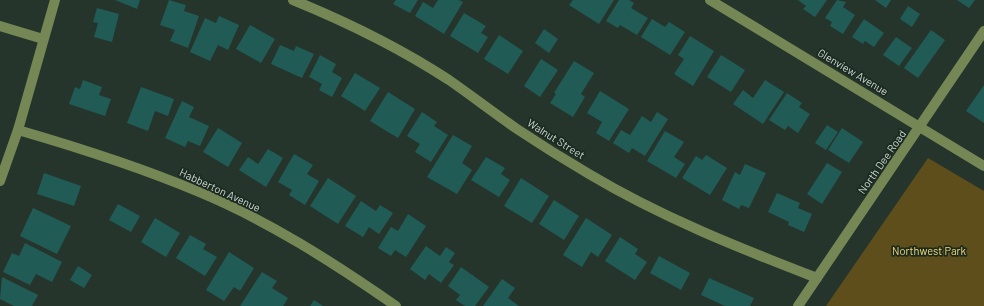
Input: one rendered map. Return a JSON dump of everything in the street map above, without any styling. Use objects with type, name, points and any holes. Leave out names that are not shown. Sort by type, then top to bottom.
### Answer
[{"type":"street","points":[[0,182],[18,130],[55,0]]},
{"type":"street","name":"Walnut Street","points":[[293,0],[378,39],[416,60],[448,80],[546,148],[624,194],[661,213],[731,244],[816,278]]},
{"type":"street","name":"Glenview Avenue","points":[[710,0],[984,166]]},
{"type":"street","points":[[0,26],[43,40]]},
{"type":"street","name":"North Dee Road","points":[[798,306],[921,127],[984,32]]},
{"type":"street","name":"Habberton Avenue","points":[[18,130],[109,157],[201,192],[286,236],[339,267],[396,306]]},
{"type":"green space","name":"Northwest Park","points":[[928,158],[984,191],[984,306],[826,306]]},
{"type":"building","points":[[115,0],[140,0],[137,9]]},
{"type":"building","points":[[169,0],[186,5],[184,11],[199,16],[188,48],[170,41],[175,30],[160,25]]},
{"type":"building","points":[[396,0],[418,0],[410,13],[393,4]]},
{"type":"building","points":[[438,0],[459,0],[463,2],[444,34],[415,16],[423,2],[433,8]]},
{"type":"building","points":[[573,0],[614,0],[599,24],[569,5]]},
{"type":"building","points":[[619,0],[629,0],[634,3],[631,8],[648,18],[637,35],[620,25],[618,28],[606,21]]},
{"type":"building","points":[[798,0],[827,0],[815,17],[803,9],[806,6]]},
{"type":"building","points":[[837,0],[846,2],[843,7],[855,15],[843,34],[830,26],[832,22],[825,18]]},
{"type":"building","points":[[875,0],[891,0],[886,8]]},
{"type":"building","points":[[957,0],[975,0],[969,8]]},
{"type":"building","points":[[908,6],[920,14],[912,27],[900,19]]},
{"type":"building","points":[[97,8],[119,14],[112,42],[94,37],[98,23],[93,22]]},
{"type":"building","points":[[464,13],[486,26],[481,33],[488,37],[478,53],[450,36]]},
{"type":"building","points":[[219,16],[239,25],[228,50],[218,45],[210,61],[190,52],[205,18],[216,23]]},
{"type":"building","points":[[652,19],[665,27],[669,22],[685,32],[670,55],[641,37]]},
{"type":"building","points":[[864,19],[884,33],[874,47],[865,41],[863,44],[852,37]]},
{"type":"building","points":[[250,25],[275,39],[261,63],[236,49]]},
{"type":"building","points":[[544,29],[558,39],[549,53],[535,43]]},
{"type":"building","points":[[931,30],[945,40],[918,78],[904,68]]},
{"type":"building","points":[[499,35],[523,51],[508,74],[484,59]]},
{"type":"building","points":[[690,36],[714,51],[693,86],[674,74],[684,59],[678,55]]},
{"type":"building","points":[[896,37],[912,48],[899,66],[883,55]]},
{"type":"building","points":[[280,45],[294,51],[296,46],[314,54],[302,78],[271,64]]},
{"type":"building","points":[[320,55],[336,64],[332,72],[342,78],[332,97],[319,90],[322,84],[309,77]]},
{"type":"building","points":[[721,55],[745,70],[731,92],[707,77]]},
{"type":"building","points":[[541,59],[558,70],[540,97],[524,86]]},
{"type":"building","points":[[574,61],[594,73],[581,94],[585,97],[573,117],[550,103],[556,94],[554,93]]},
{"type":"building","points":[[355,73],[380,88],[365,111],[341,96]]},
{"type":"building","points":[[83,80],[102,87],[99,95],[111,99],[105,116],[69,104],[75,87],[80,89]]},
{"type":"building","points":[[765,80],[784,92],[763,124],[733,104],[743,90],[753,98]]},
{"type":"building","points":[[984,85],[984,123],[966,111]]},
{"type":"building","points":[[141,87],[174,99],[168,116],[155,111],[148,131],[127,123]]},
{"type":"building","points":[[600,91],[629,109],[609,141],[596,133],[602,122],[587,113]]},
{"type":"building","points":[[388,92],[415,109],[398,138],[370,121]]},
{"type":"building","points":[[787,93],[802,103],[799,107],[810,114],[798,133],[788,126],[785,130],[769,120]]},
{"type":"building","points":[[182,101],[194,107],[189,117],[209,126],[200,146],[188,141],[185,147],[165,138]]},
{"type":"building","points":[[422,112],[437,122],[434,126],[448,135],[431,162],[415,152],[420,144],[407,136]]},
{"type":"building","points":[[657,112],[668,119],[645,156],[632,148],[629,153],[613,143],[621,130],[630,135],[642,116],[651,122]]},
{"type":"building","points":[[827,125],[838,132],[826,150],[815,143]]},
{"type":"building","points":[[218,128],[242,143],[228,167],[203,152]]},
{"type":"building","points":[[842,128],[863,142],[849,163],[828,150]]},
{"type":"building","points":[[665,131],[684,142],[674,157],[685,164],[676,178],[647,161]]},
{"type":"building","points":[[453,135],[472,146],[462,163],[472,170],[457,194],[427,177]]},
{"type":"building","points":[[268,149],[283,158],[266,187],[239,170],[248,157],[258,164]]},
{"type":"building","points":[[294,154],[313,165],[307,174],[319,181],[305,205],[289,195],[292,190],[278,182]]},
{"type":"building","points":[[706,155],[727,168],[710,195],[682,178],[696,156],[702,160]]},
{"type":"building","points":[[486,157],[505,168],[501,174],[510,180],[499,197],[471,180]]},
{"type":"building","points":[[827,163],[842,172],[822,204],[807,194]]},
{"type":"building","points":[[745,164],[766,173],[749,208],[741,205],[739,209],[722,200],[735,172],[740,175]]},
{"type":"building","points":[[44,173],[81,186],[74,206],[37,194]]},
{"type":"building","points":[[328,178],[356,196],[338,224],[310,206]]},
{"type":"building","points":[[521,178],[549,196],[532,223],[504,206]]},
{"type":"building","points":[[777,193],[800,203],[798,208],[812,214],[804,232],[788,225],[789,222],[768,212]]},
{"type":"building","points":[[554,200],[579,216],[564,240],[539,224]]},
{"type":"building","points":[[361,201],[376,211],[380,205],[393,213],[379,234],[369,227],[363,237],[345,226]]},
{"type":"building","points":[[118,204],[140,216],[131,232],[109,220]]},
{"type":"building","points":[[33,208],[71,226],[57,254],[20,236]]},
{"type":"building","points":[[408,214],[426,226],[406,257],[395,250],[391,256],[378,248],[391,227],[398,231]]},
{"type":"building","points":[[155,218],[180,233],[166,257],[141,242]]},
{"type":"building","points":[[586,218],[612,235],[598,257],[591,252],[582,267],[563,255]]},
{"type":"building","points":[[190,235],[206,244],[203,249],[217,257],[205,276],[176,258]]},
{"type":"building","points":[[620,237],[638,249],[635,254],[647,262],[635,280],[605,261]]},
{"type":"building","points":[[25,243],[62,262],[52,282],[36,274],[30,285],[3,272],[12,253],[19,256]]},
{"type":"building","points":[[426,246],[440,256],[446,247],[455,253],[449,262],[454,265],[441,283],[429,274],[425,280],[410,269]]},
{"type":"building","points":[[229,252],[254,268],[240,291],[234,287],[224,301],[206,290]]},
{"type":"building","points":[[659,256],[690,273],[681,290],[650,273]]},
{"type":"building","points":[[78,266],[92,275],[84,288],[70,280]]},
{"type":"building","points":[[461,267],[489,287],[475,306],[465,306],[456,300],[460,295],[448,286]]},
{"type":"building","points":[[262,272],[277,281],[272,288],[288,298],[283,306],[240,306]]},
{"type":"building","points":[[2,277],[38,295],[32,306],[14,306],[0,299]]},
{"type":"building","points":[[709,278],[754,298],[750,306],[725,306],[701,295]]},
{"type":"building","points":[[502,279],[515,288],[508,298],[519,306],[483,306]]},
{"type":"building","points":[[314,300],[323,306],[310,306]]}]
